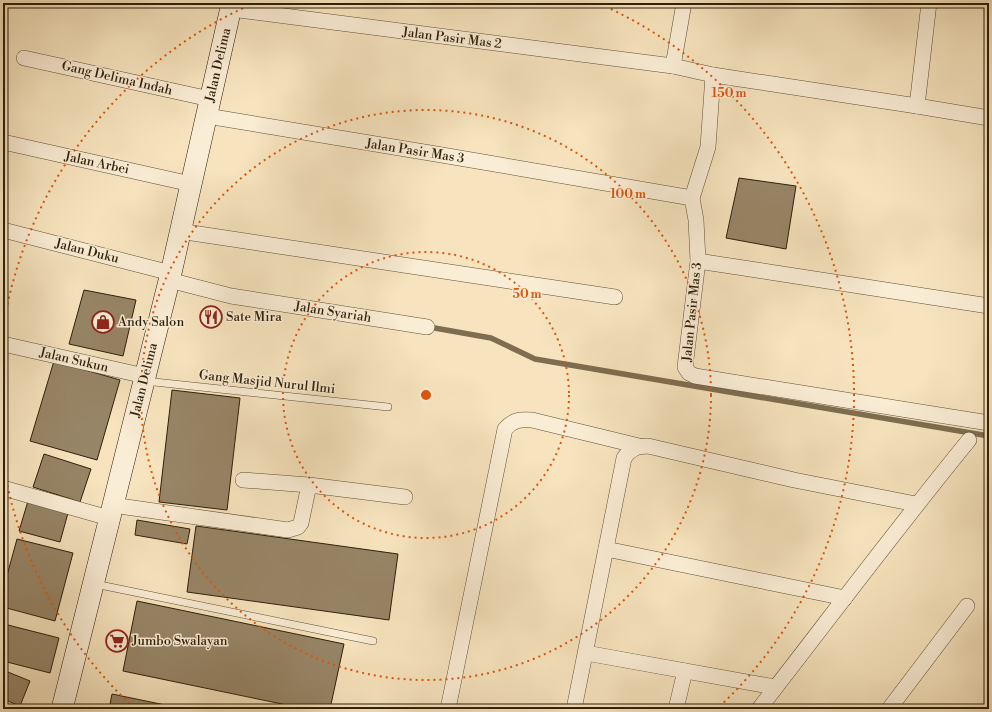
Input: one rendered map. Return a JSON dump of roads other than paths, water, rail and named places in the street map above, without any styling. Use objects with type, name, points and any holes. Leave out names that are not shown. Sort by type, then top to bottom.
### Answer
[{"type":"main road","name":"Jalan Delima","points":[[62,709],[170,277],[179,230],[191,184],[231,6]]},
{"type":"street","points":[[673,66],[684,3]]},
{"type":"street","points":[[917,106],[929,3]]},
{"type":"street","name":"Jalan Pasir Mas 2","points":[[231,6],[673,66],[713,75],[989,118]]},
{"type":"street","name":"Gang Delima Indah","points":[[24,58],[208,108]]},
{"type":"street","points":[[692,198],[708,147],[713,75]]},
{"type":"street","name":"Jalan Pasir Mas 3","points":[[208,108],[436,154],[692,198],[696,220],[698,261],[685,367],[689,373],[696,376],[989,423]]},
{"type":"street","name":"Jalan Arbei","points":[[3,142],[191,184]]},
{"type":"street","name":"Jalan Duku","points":[[3,230],[170,277]]},
{"type":"street","points":[[179,230],[614,297]]},
{"type":"street","points":[[698,261],[989,306]]},
{"type":"street","name":"Jalan Syariah","points":[[170,277],[231,296],[427,327]]},
{"type":"street","name":"Jalan Sukun","points":[[3,344],[145,379]]},
{"type":"street","points":[[448,709],[505,429],[511,422],[522,419],[532,420],[639,446],[659,448],[794,480],[916,504]]},
{"type":"street","points":[[758,709],[916,504],[969,440]]},
{"type":"street","points":[[574,709],[624,458],[629,452],[639,446]]},
{"type":"street","points":[[243,480],[309,485],[405,497]]},
{"type":"street","points":[[3,488],[111,512],[288,530],[298,527],[301,523],[309,485]]},
{"type":"street","points":[[606,549],[845,598]]},
{"type":"street","points":[[889,709],[967,606]]},
{"type":"street","points":[[586,653],[776,687]]},
{"type":"street","points":[[676,709],[685,671]]},
{"type":"lane","name":"Gang Masjid Nurul Ilmi","points":[[145,379],[388,407]]},
{"type":"lane","points":[[93,583],[373,641]]},
{"type":"waterway","points":[[429,327],[491,338],[535,359],[989,436]]},
{"type":"place","name":"Sate Mira","points":[[211,317]]},
{"type":"place","name":"Andy Salon","points":[[103,322]]},
{"type":"place","name":"Jumbo Swalayan","points":[[117,641]]}]
